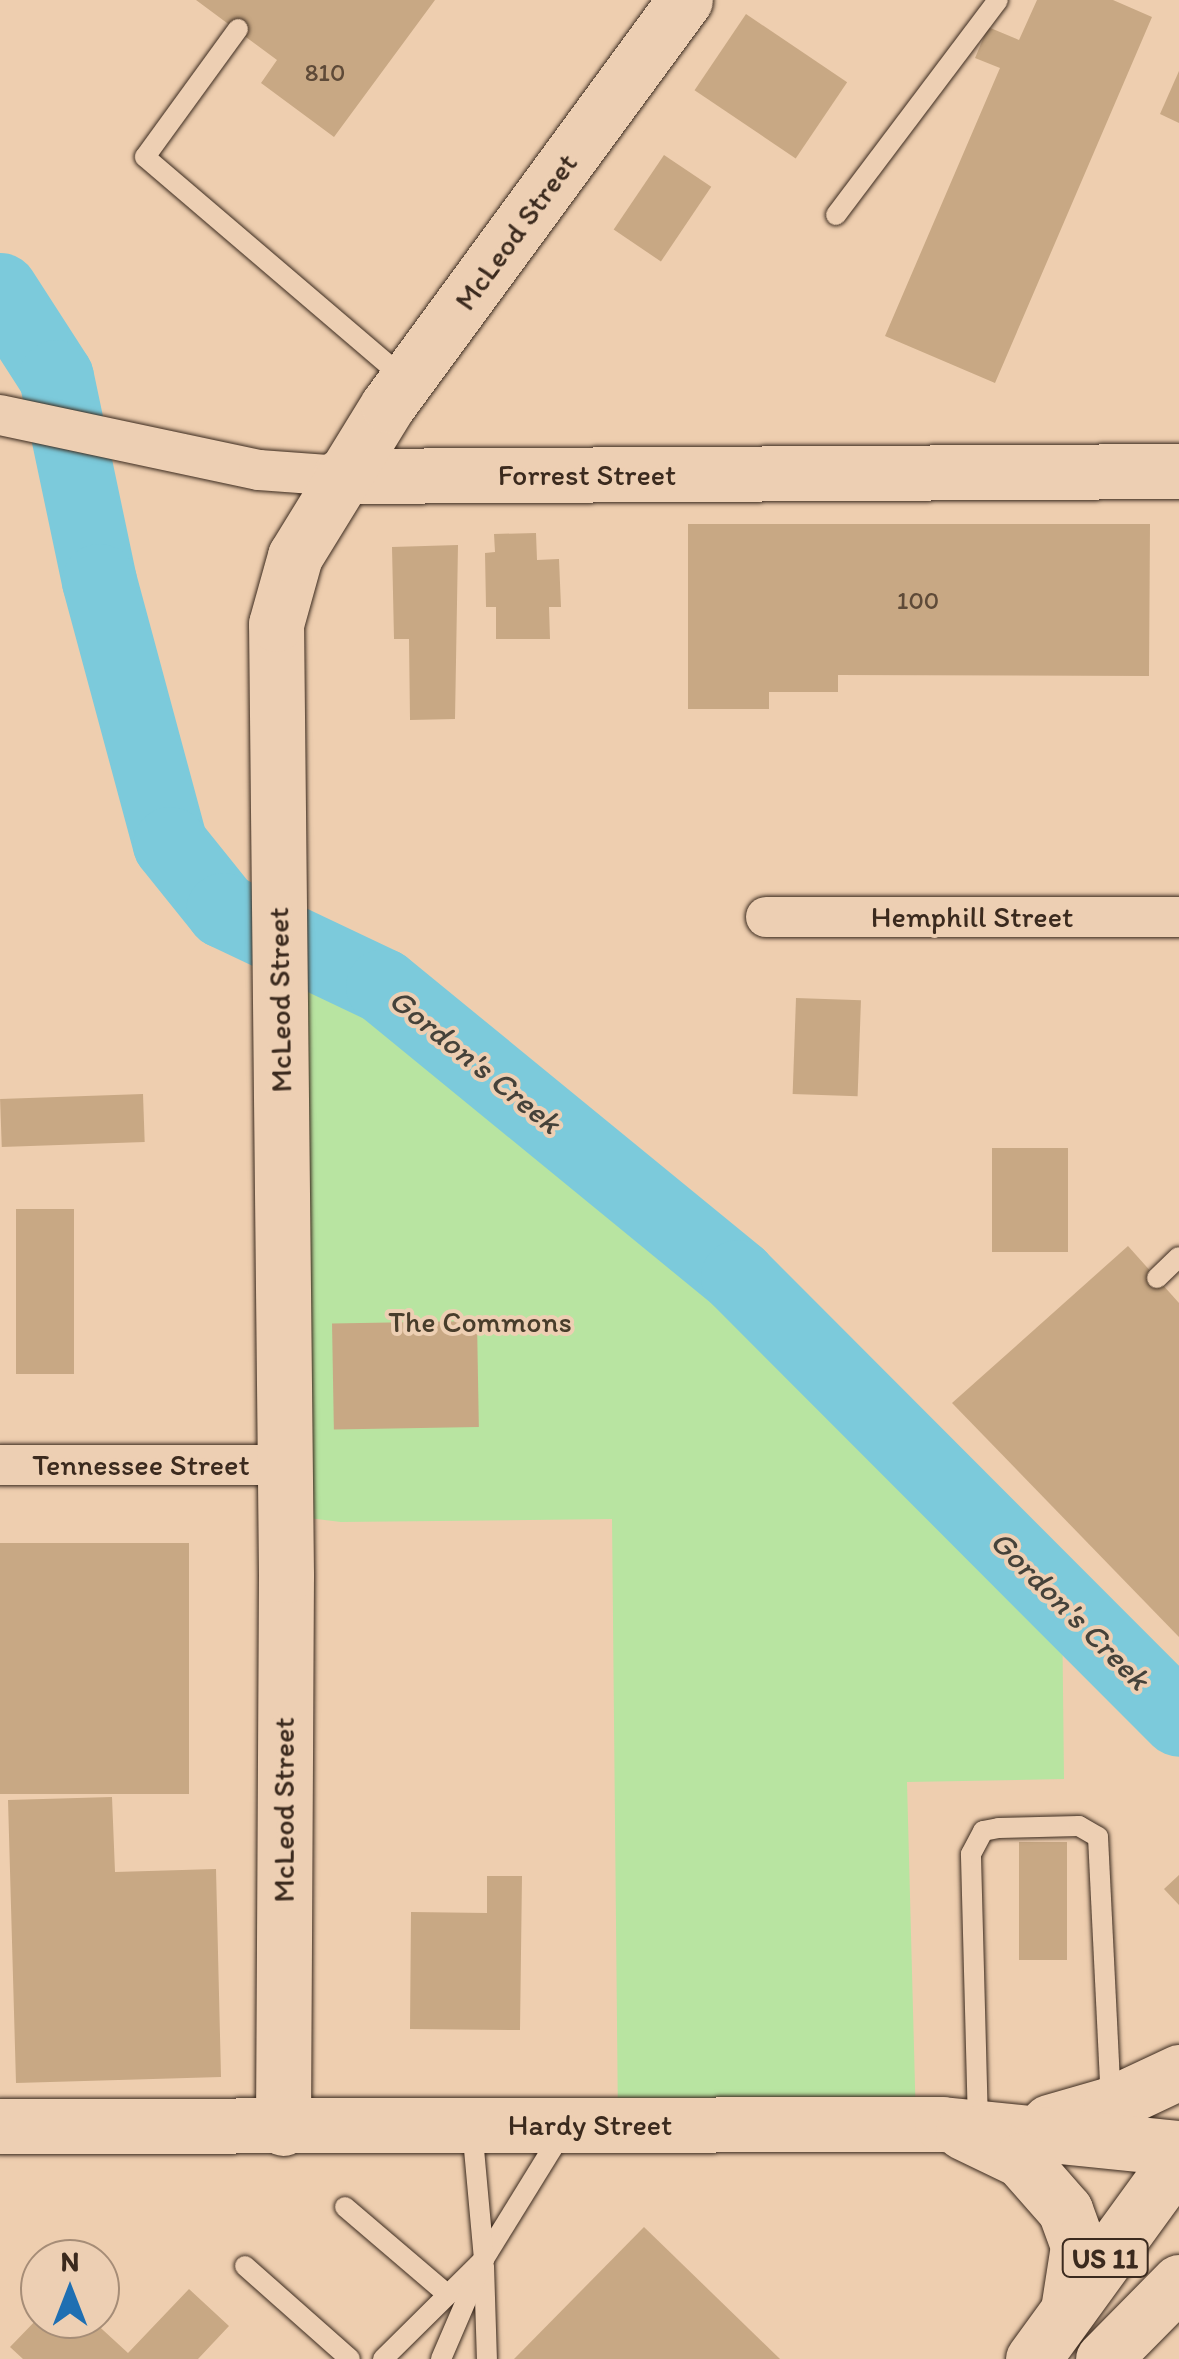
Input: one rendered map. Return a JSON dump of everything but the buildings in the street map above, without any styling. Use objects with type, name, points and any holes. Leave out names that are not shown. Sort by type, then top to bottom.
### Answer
[{"type":"main road","name":"McLeod Street","points":[[283,2128],[282,992],[276,624],[294,556],[342,476],[406,381],[685,0]]},
{"type":"main road","name":"Forrest Street","points":[[342,476],[1179,471]]},
{"type":"main road","points":[[980,2126],[1111,2104],[1179,2072]]},
{"type":"main road","name":"Hardy Street","points":[[0,2126],[980,2126],[1179,2148]]},
{"type":"main road","points":[[980,2126],[1056,2196],[1078,2246],[1068,2310]]},
{"type":"main road","name":"US 11","points":[[1033,2359],[1179,2158]]},
{"type":"main road","name":"US 11","points":[[1103,2359],[1179,2282]]},
{"type":"street","name":"Forrest Street","points":[[0,415],[259,470],[342,476]]},
{"type":"street","name":"Hemphill Street","points":[[766,917],[1179,917]]},
{"type":"street","name":"Tennessee Street","points":[[0,1464],[283,1465]]},
{"type":"lane","points":[[836,216],[998,0]]},
{"type":"lane","points":[[238,29],[146,157],[406,381]]},
{"type":"lane","points":[[1157,1278],[1179,1258]]},
{"type":"lane","points":[[980,2126],[972,1854],[983,1831],[999,1828],[1079,1826],[1098,1837],[1111,2104]]},
{"type":"lane","points":[[441,2359],[484,2258],[566,2125]]},
{"type":"lane","points":[[472,2126],[484,2258],[487,2359]]},
{"type":"lane","points":[[345,2207],[448,2294]]},
{"type":"lane","points":[[383,2359],[484,2258]]},
{"type":"lane","points":[[245,2266],[350,2359]]},
{"type":"green space","name":"The Commons","points":[[274,933],[383,986],[738,1277],[1062,1600],[1064,1779],[907,1782],[916,2124],[618,2125],[612,1519],[341,1522],[284,1515]]},
{"type":"waterway","name":"Gordon's Creek","points":[[0,290],[56,377],[99,581],[170,844],[223,910],[383,986],[738,1277],[1179,1719]]}]
